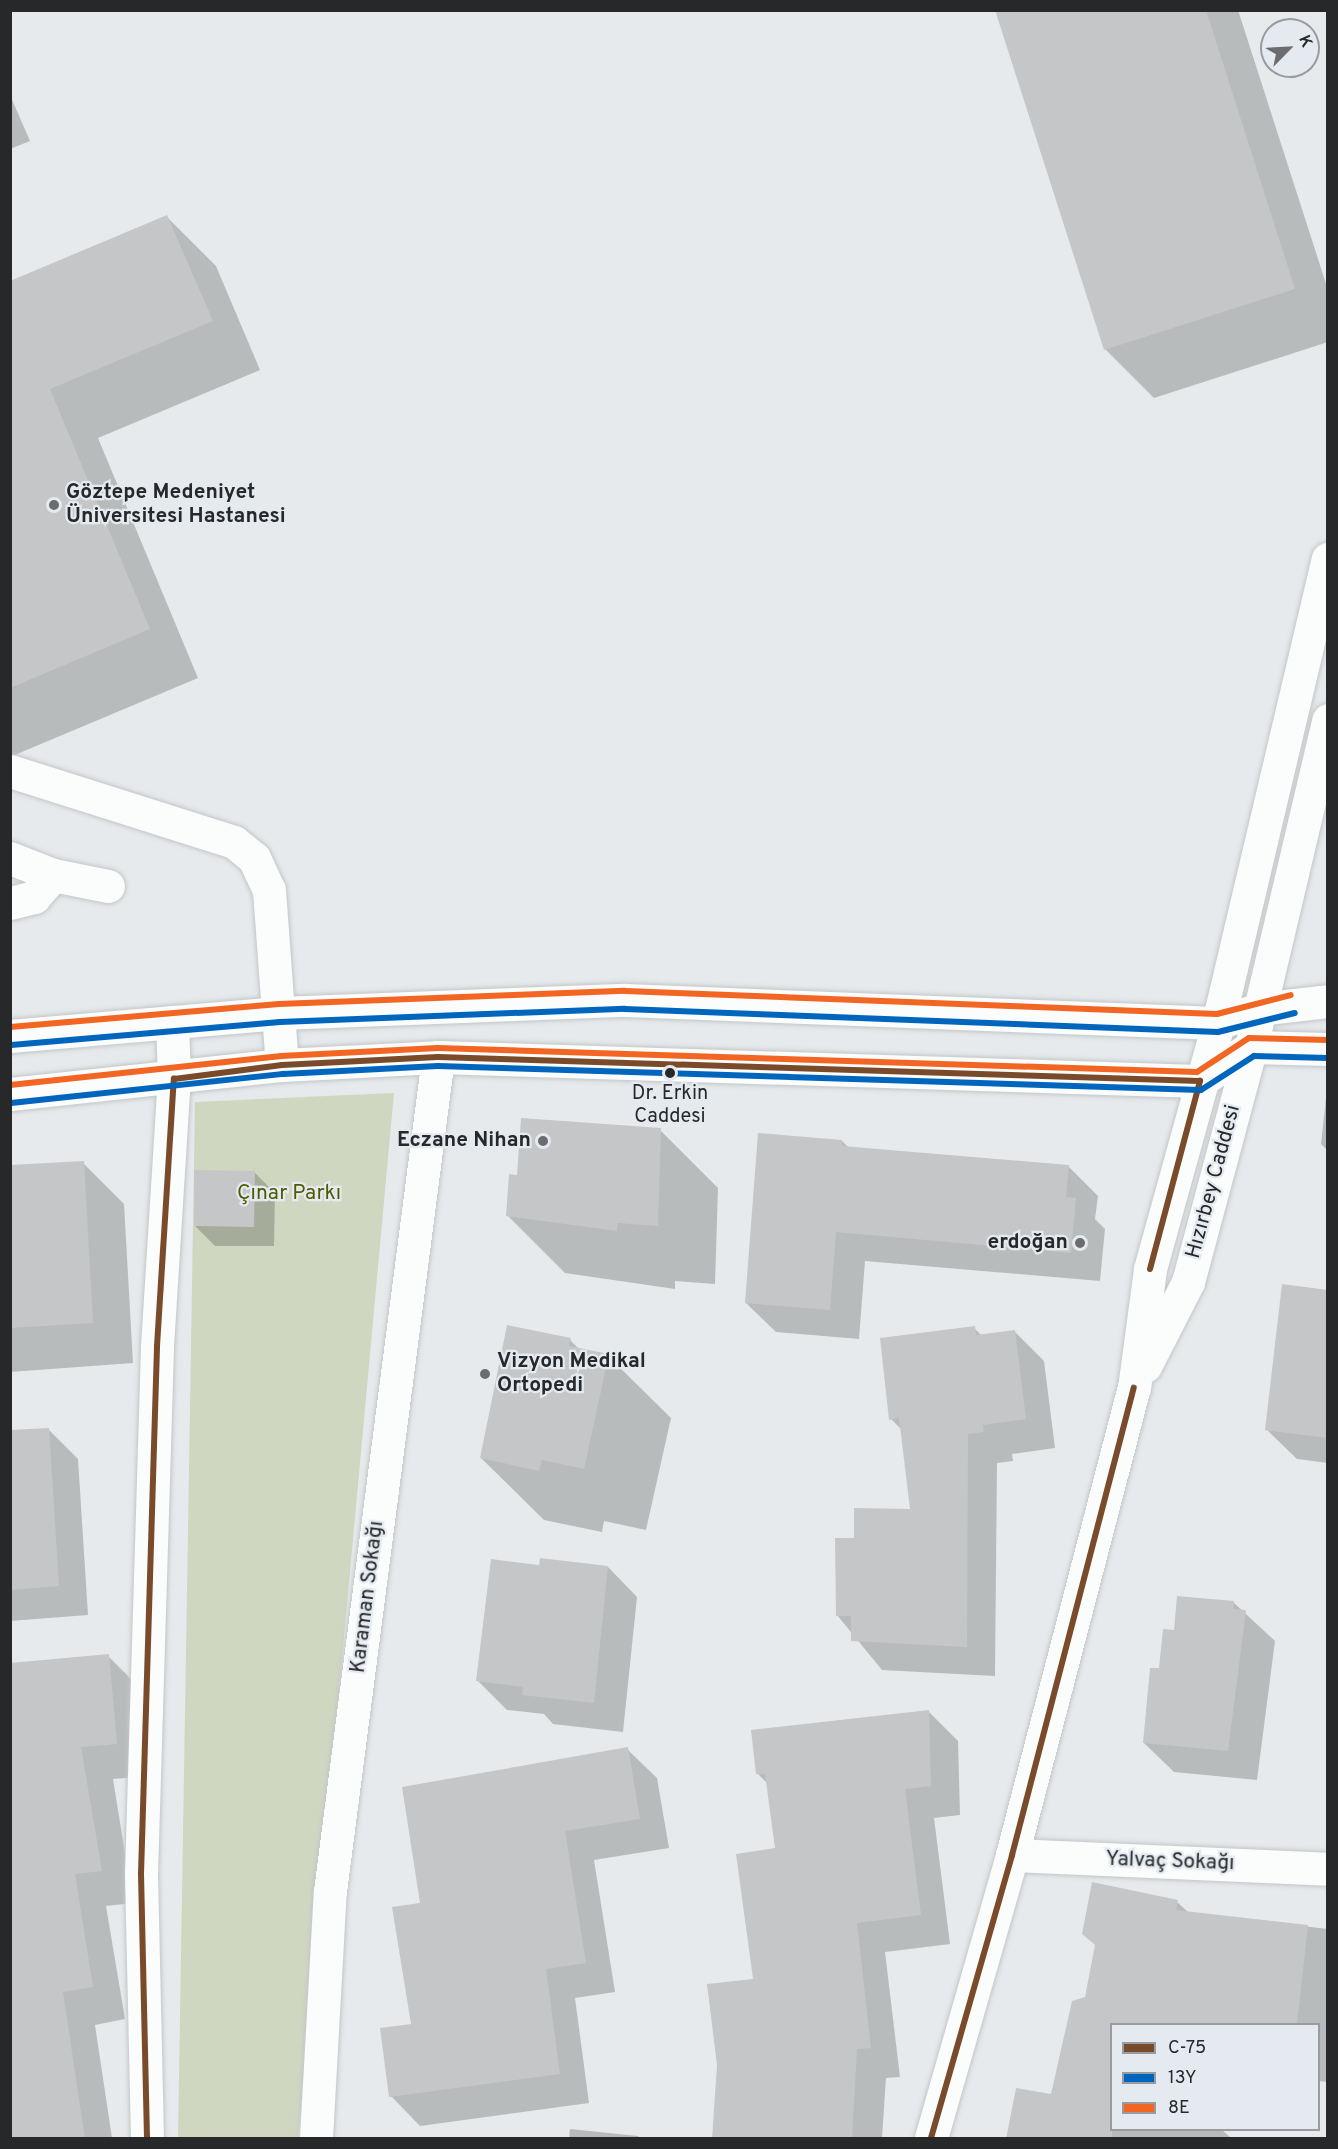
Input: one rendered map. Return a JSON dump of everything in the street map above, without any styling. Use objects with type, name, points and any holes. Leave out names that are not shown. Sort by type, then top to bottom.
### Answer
[{"type":"street","name":"Hızırbey Caddesi","points":[[931,2139],[1012,1855],[1134,1388],[1150,1269],[1200,1081],[1218,1023],[1328,559]]},
{"type":"street","name":"Hızırbey Caddesi","points":[[1134,1388],[1188,1282],[1251,1047],[1258,1008],[1328,720]]},
{"type":"street","points":[[10,771],[234,842],[254,858],[269,890],[282,1065]]},
{"type":"street","points":[[10,858],[53,875],[108,886]]},
{"type":"street","points":[[10,903],[34,897],[53,875]]},
{"type":"street","points":[[10,1035],[279,1013],[625,1000],[1218,1023],[1258,1008],[1328,1001]]},
{"type":"street","points":[[147,2139],[141,1862],[157,1346],[174,1079],[172,1022]]},
{"type":"street","points":[[10,1094],[174,1079],[282,1065],[438,1057],[1200,1081],[1251,1047],[1328,1049]]},
{"type":"street","name":"Karaman Sokağı","points":[[316,2139],[330,1891],[438,1057]]},
{"type":"street","name":"Yalvaç Sokağı","points":[[1012,1855],[1328,1869]]},
{"type":"green space","name":"Çınar Parkı","points":[[394,1093],[298,2138],[178,2138],[195,1102]]},
{"type":"building","points":[[995,10],[1206,10],[1295,289],[1104,350]]},
{"type":"building","points":[[167,215],[213,321],[50,389],[150,629],[10,688],[10,281]]},
{"type":"building","points":[[521,1118],[661,1128],[658,1226],[618,1223],[617,1231],[506,1216],[509,1174],[517,1175]]},
{"type":"building","points":[[758,1133],[842,1140],[842,1146],[1069,1165],[1066,1197],[1076,1198],[1071,1253],[836,1232],[830,1310],[745,1303]]},
{"type":"building","points":[[84,1161],[93,1323],[10,1328],[10,1165]]},
{"type":"building","points":[[194,1170],[255,1171],[254,1227],[194,1226]]},
{"type":"building","points":[[1282,1284],[1328,1290],[1328,1438],[1265,1430]]},
{"type":"building","points":[[507,1325],[571,1338],[569,1346],[609,1354],[584,1469],[542,1460],[539,1471],[480,1458]]},
{"type":"building","points":[[975,1326],[976,1335],[1015,1330],[1026,1419],[983,1425],[984,1432],[968,1434],[967,1647],[851,1641],[851,1616],[836,1616],[835,1538],[854,1538],[854,1508],[910,1509],[899,1418],[889,1420],[880,1338]]},
{"type":"building","points":[[49,1428],[59,1586],[10,1590],[10,1430]]},
{"type":"building","points":[[540,1558],[608,1566],[594,1703],[522,1695],[523,1687],[476,1681],[491,1559],[539,1565]]},
{"type":"building","points":[[1177,1596],[1234,1601],[1233,1609],[1246,1610],[1228,1751],[1143,1743],[1150,1668],[1159,1668],[1163,1629],[1174,1630]]},
{"type":"building","points":[[109,1654],[117,1744],[81,1747],[102,1871],[75,1874],[93,1987],[63,1992],[85,2139],[10,2139],[10,1663]]},
{"type":"building","points":[[929,1710],[931,1786],[905,1789],[921,1915],[857,1923],[871,2048],[857,2049],[852,2139],[712,2139],[717,2065],[707,1984],[753,1979],[736,1854],[775,1848],[765,1774],[756,1774],[751,1730]]},
{"type":"building","points":[[628,1747],[640,1819],[565,1831],[586,1963],[546,1969],[560,2074],[389,2097],[380,2028],[411,2024],[392,1907],[420,1903],[402,1787]]},
{"type":"building","points":[[1092,1882],[1178,1900],[1176,1910],[1308,1925],[1297,2023],[1110,2023],[1110,2131],[1112,2131],[1112,2139],[1006,2139],[1016,2088],[1051,2094],[1072,2001],[1085,1997],[1095,1945],[1082,1934]]},
{"type":"transit line","name":"8E","points":[[10,1027],[279,1004],[625,991],[1217,1014],[1291,995]]},
{"type":"transit line","name":"13Y","points":[[11,1045],[280,1022],[625,1009],[1218,1032],[1295,1013]]},
{"type":"transit line","name":"8E","points":[[10,1085],[281,1056],[438,1048],[1197,1072],[1249,1038],[1328,1040]]},
{"type":"transit line","name":"13Y","points":[[11,1103],[283,1074],[438,1066],[1201,1090],[1254,1056],[1328,1058]]},
{"type":"transit line","name":"C-75","points":[[174,1079],[282,1065],[438,1057],[1200,1081]]},
{"type":"transit line","name":"C-75","points":[[147,2138],[141,1874],[157,1346],[174,1079]]},
{"type":"transit line","name":"C-75","points":[[1150,1269],[1200,1081]]},
{"type":"transit line","name":"C-75","points":[[931,2138],[1012,1855],[1134,1388]]},
{"type":"place","name":"Göztepe Medeniyet Üniversitesi Hastanesi","points":[[54,505]]},
{"type":"place","name":"Dr. Erkin Caddesi","points":[[670,1073]]},
{"type":"place","name":"Eczane Nihan","points":[[543,1141]]},
{"type":"place","name":"erdoğan","points":[[1080,1243]]},
{"type":"place","name":"Vizyon Medikal Ortopedi","points":[[485,1374]]}]
